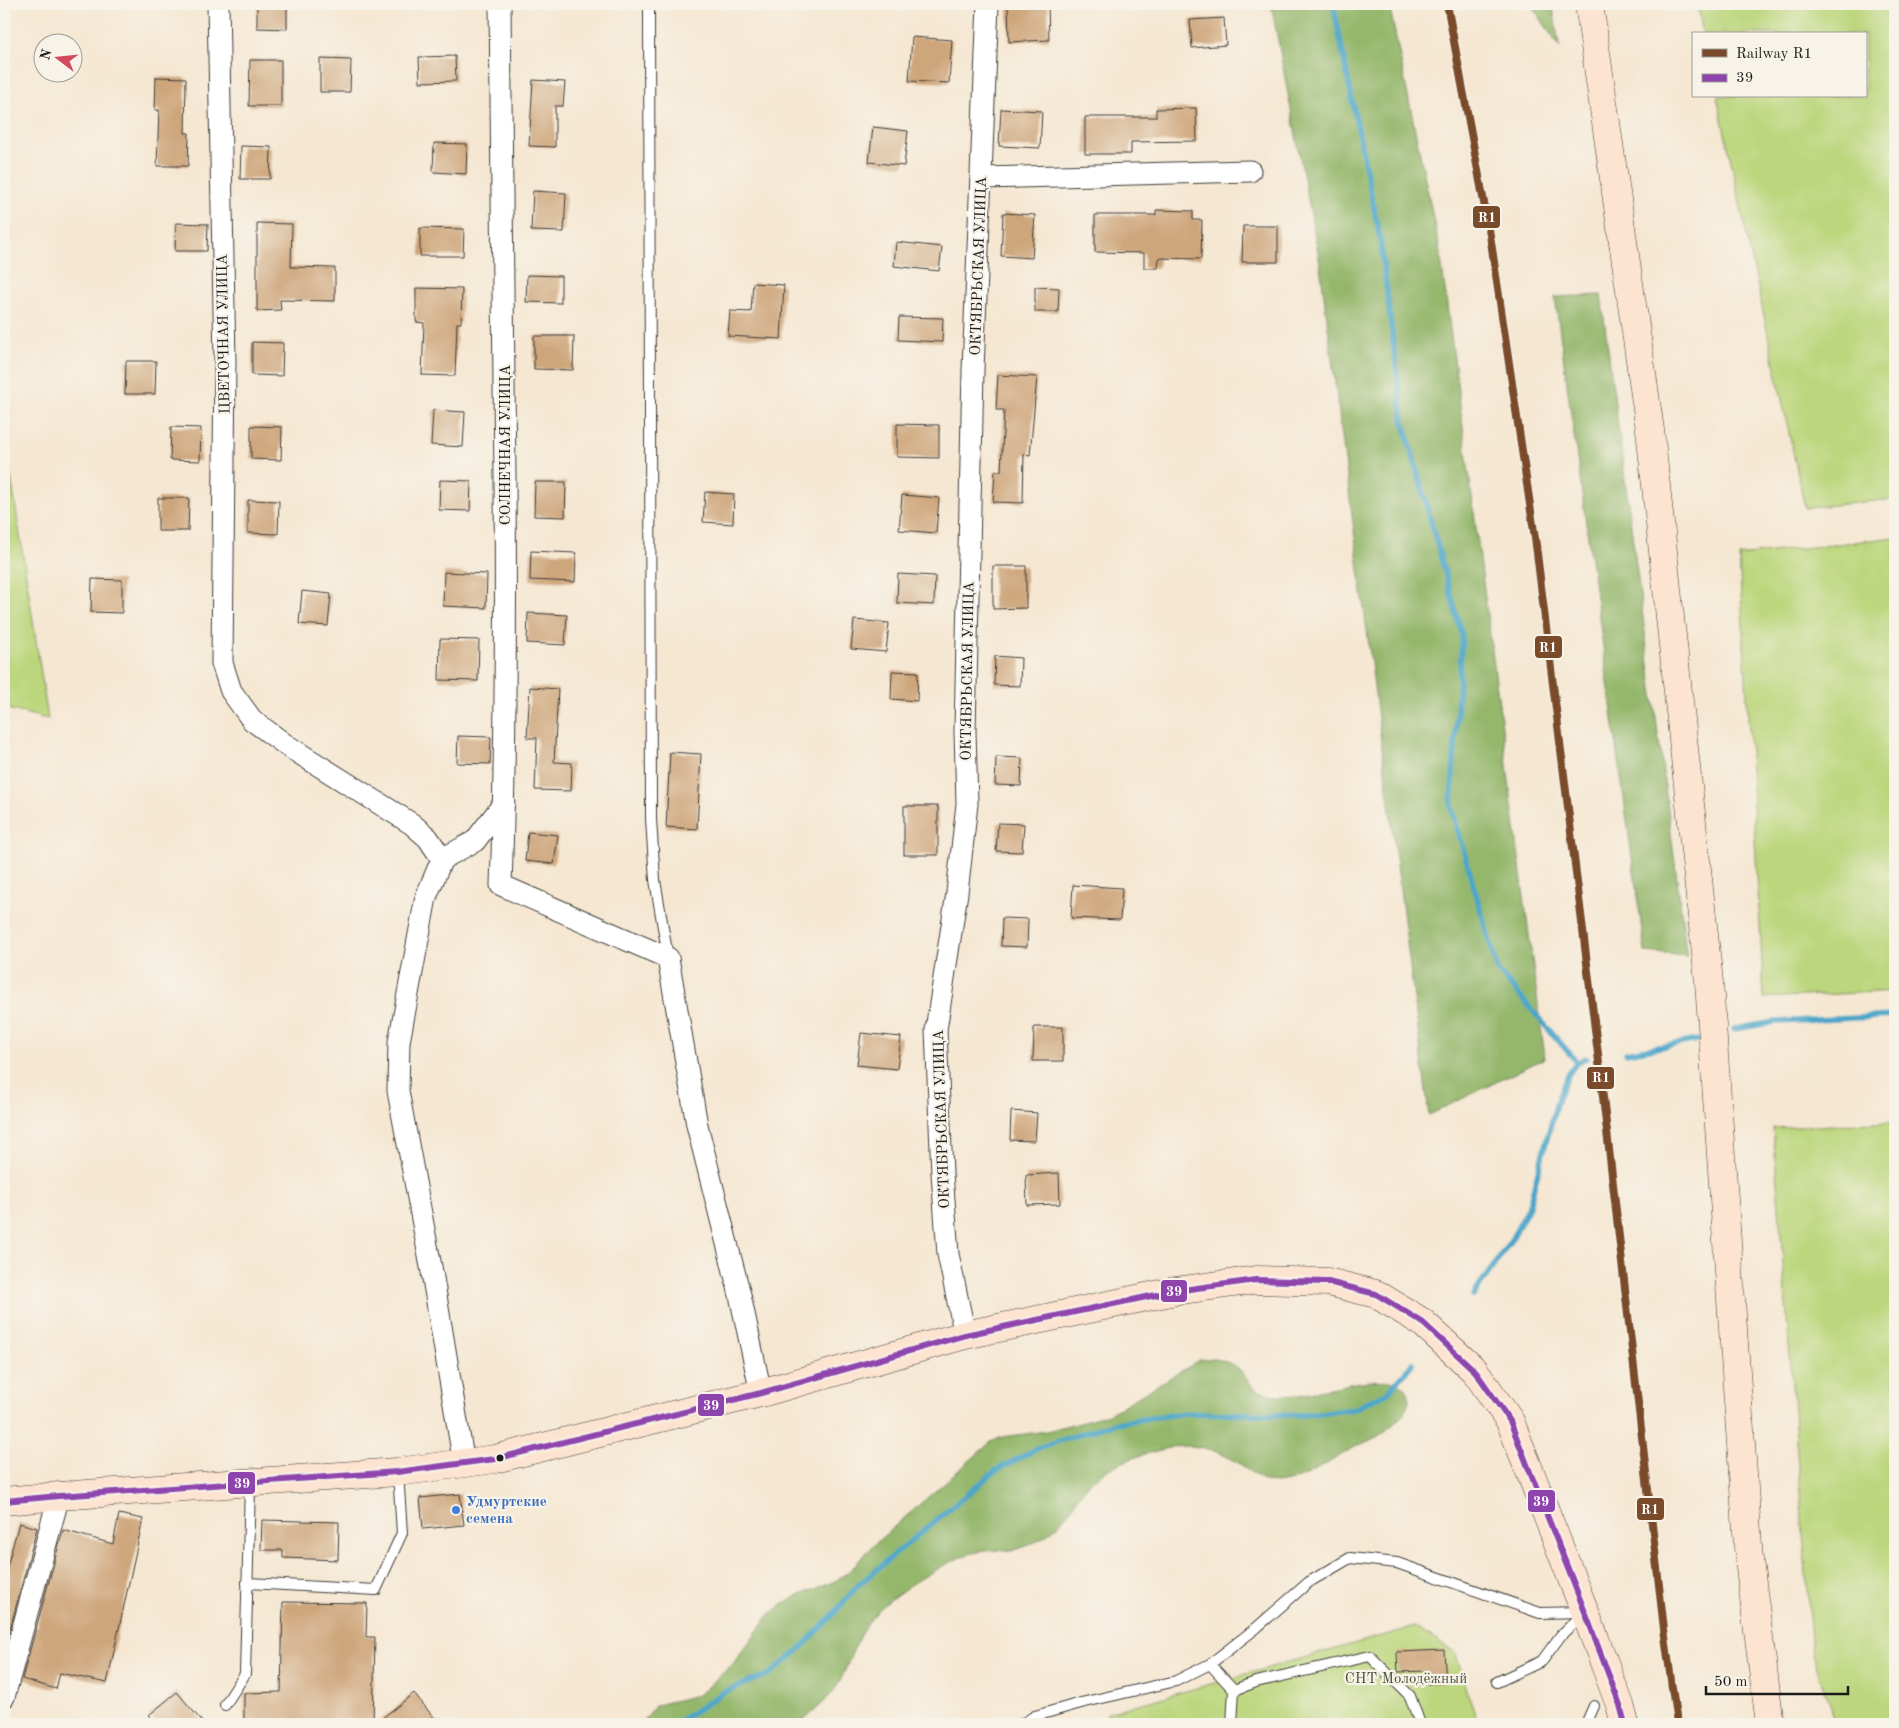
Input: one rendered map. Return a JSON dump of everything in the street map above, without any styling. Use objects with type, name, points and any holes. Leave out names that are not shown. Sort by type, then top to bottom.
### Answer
[{"type":"street","name":"ЦВЕТОЧНАЯ УЛИЦА","points":[[218,4],[225,361],[222,664],[231,691],[252,720],[286,745],[412,824],[428,838],[442,859]]},
{"type":"street","name":"СОЛНЕЧНАЯ УЛИЦА","points":[[500,4],[504,243],[505,558],[504,803],[501,885],[668,958]]},
{"type":"street","name":"ОКТЯБРЬСКАЯ УЛИЦА","points":[[966,1335],[948,1254],[942,1174],[936,1030],[957,892],[967,804],[965,712],[973,370],[988,4]]},
{"type":"street","points":[[1589,4],[1650,430],[1705,944],[1719,1109],[1748,1560],[1770,1724]]},
{"type":"street","points":[[981,178],[1250,170]]},
{"type":"street","points":[[464,1464],[432,1272],[398,1091],[399,1042],[426,896],[442,859],[475,841],[504,803]]},
{"type":"street","points":[[668,958],[697,1125],[740,1295],[761,1392]]},
{"type":"street","points":[[4,1501],[397,1472],[464,1464],[761,1392],[966,1335],[1175,1291],[1256,1280],[1328,1282],[1376,1294],[1422,1322],[1475,1371],[1510,1421],[1586,1612],[1620,1705],[1625,1724]]},
{"type":"street","points":[[4,1698],[59,1496]]},
{"type":"lane","points":[[649,4],[651,819],[655,880],[668,958]]},
{"type":"lane","points":[[247,1583],[376,1590],[402,1533],[397,1472]]},
{"type":"lane","points":[[225,1704],[245,1674],[250,1482]]},
{"type":"lane","points":[[1022,1724],[1035,1716],[1081,1703],[1176,1681],[1210,1664],[1309,1582],[1350,1558],[1397,1563],[1540,1613],[1586,1612]]},
{"type":"lane","points":[[1497,1682],[1542,1661],[1561,1635],[1586,1612]]},
{"type":"lane","points":[[1234,1690],[1256,1682],[1370,1656],[1410,1696],[1420,1724]]},
{"type":"lane","points":[[1210,1664],[1234,1690],[1232,1724]]},
{"type":"lane","points":[[1586,1724],[1594,1706]]},
{"type":"green space","points":[[1271,4],[1389,4],[1440,251],[1545,1058],[1429,1115],[1319,257]]},
{"type":"green space","points":[[1531,4],[1552,4],[1560,48]]},
{"type":"green space","points":[[1697,4],[1895,4],[1895,499],[1805,508],[1717,98],[1866,98],[1866,32],[1703,32]]},
{"type":"green space","points":[[1601,295],[1687,956],[1645,952],[1555,297]]},
{"type":"green space","points":[[4,431],[48,719],[4,708]]},
{"type":"green space","points":[[1895,537],[1895,991],[1764,998],[1739,556]]},
{"type":"green space","points":[[1895,1122],[1895,1724],[1836,1724],[1812,1655],[1773,1128]]},
{"type":"green space","points":[[1214,1359],[1235,1366],[1252,1386],[1268,1394],[1300,1395],[1378,1380],[1393,1382],[1404,1387],[1409,1397],[1409,1402],[1401,1417],[1373,1439],[1353,1448],[1312,1472],[1289,1481],[1278,1483],[1265,1481],[1226,1456],[1208,1449],[1189,1446],[1159,1450],[1116,1465],[1089,1484],[1060,1523],[1041,1539],[1017,1549],[973,1553],[950,1562],[922,1578],[885,1604],[864,1628],[840,1681],[832,1693],[800,1724],[641,1724],[656,1705],[698,1695],[732,1665],[769,1615],[789,1600],[835,1581],[847,1573],[878,1541],[991,1442],[1002,1437],[1047,1431],[1109,1414],[1200,1360]]},
{"type":"green space","name":"СНТ Молодёжный","points":[[1414,1627],[1455,1652],[1478,1724],[1107,1724],[1107,1713]]},
{"type":"building","points":[[257,4],[287,4],[287,29],[257,28]]},
{"type":"building","points":[[1008,4],[1048,4],[1049,40],[1009,42]]},
{"type":"building","points":[[1224,18],[1226,45],[1192,48],[1190,20]]},
{"type":"building","points":[[912,37],[952,40],[949,83],[909,81]]},
{"type":"building","points":[[455,56],[456,81],[420,82],[419,57]]},
{"type":"building","points":[[320,59],[351,60],[350,92],[320,92]]},
{"type":"building","points":[[250,60],[281,60],[281,106],[249,106]]},
{"type":"building","points":[[156,77],[186,78],[185,133],[189,133],[188,166],[157,166],[159,110],[155,110]]},
{"type":"building","points":[[533,80],[565,82],[563,106],[555,106],[555,147],[529,146]]},
{"type":"building","points":[[1196,108],[1197,141],[1131,142],[1131,154],[1085,154],[1085,117],[1156,117],[1156,109]]},
{"type":"building","points":[[1001,109],[1042,111],[1040,148],[999,146]]},
{"type":"building","points":[[873,127],[908,131],[904,166],[869,162]]},
{"type":"building","points":[[434,143],[467,144],[466,174],[433,172]]},
{"type":"building","points":[[241,146],[271,147],[270,179],[240,179]]},
{"type":"building","points":[[533,191],[566,193],[564,232],[531,231]]},
{"type":"building","points":[[1156,210],[1193,211],[1193,220],[1202,220],[1201,259],[1159,258],[1158,268],[1144,268],[1144,253],[1095,252],[1095,215],[1156,215]]},
{"type":"building","points":[[1003,213],[1035,215],[1032,258],[1001,256]]},
{"type":"building","points":[[176,223],[208,224],[207,251],[175,251]]},
{"type":"building","points":[[257,223],[292,224],[291,267],[335,268],[335,301],[280,300],[281,310],[257,311]]},
{"type":"building","points":[[1243,226],[1278,226],[1278,262],[1242,262]]},
{"type":"building","points":[[420,228],[464,229],[463,256],[420,256]]},
{"type":"building","points":[[896,242],[942,247],[939,271],[894,266]]},
{"type":"building","points":[[527,275],[561,276],[561,303],[526,302]]},
{"type":"building","points":[[753,283],[784,285],[781,339],[728,336],[730,311],[751,312]]},
{"type":"building","points":[[1035,287],[1059,288],[1058,312],[1035,312]]},
{"type":"building","points":[[416,288],[462,289],[461,323],[457,323],[455,376],[422,375],[424,323],[416,322]]},
{"type":"building","points":[[899,317],[943,318],[942,342],[898,340]]},
{"type":"building","points":[[534,336],[574,336],[573,370],[534,369]]},
{"type":"building","points":[[252,342],[283,343],[282,376],[252,375]]},
{"type":"building","points":[[126,361],[156,361],[155,394],[125,394]]},
{"type":"building","points":[[998,375],[1037,377],[1030,455],[1024,454],[1023,503],[993,502],[995,471],[1001,471],[1004,410],[996,410]]},
{"type":"building","points":[[433,410],[465,412],[463,447],[431,445]]},
{"type":"building","points":[[897,424],[939,425],[939,458],[897,457]]},
{"type":"building","points":[[251,426],[282,427],[281,460],[251,459]]},
{"type":"building","points":[[171,427],[201,428],[200,461],[170,460]]},
{"type":"building","points":[[440,480],[471,481],[470,511],[439,510]]},
{"type":"building","points":[[535,482],[566,482],[565,517],[534,516]]},
{"type":"building","points":[[705,492],[734,494],[733,524],[703,522]]},
{"type":"building","points":[[902,495],[939,498],[936,533],[899,530]]},
{"type":"building","points":[[158,498],[189,498],[188,531],[158,531]]},
{"type":"building","points":[[248,500],[279,501],[278,534],[248,533]]},
{"type":"building","points":[[531,551],[576,553],[575,582],[530,580]]},
{"type":"building","points":[[993,566],[1026,566],[1026,608],[993,609]]},
{"type":"building","points":[[444,572],[487,574],[486,608],[443,606]]},
{"type":"building","points":[[898,574],[935,576],[934,605],[897,603]]},
{"type":"building","points":[[92,579],[122,580],[122,613],[91,612]]},
{"type":"building","points":[[302,591],[331,594],[328,626],[299,624]]},
{"type":"building","points":[[528,613],[567,615],[565,645],[527,643]]},
{"type":"building","points":[[854,620],[889,623],[886,652],[851,649]]},
{"type":"building","points":[[440,639],[479,640],[478,681],[439,680]]},
{"type":"building","points":[[995,656],[1021,658],[1020,686],[994,685]]},
{"type":"building","points":[[892,671],[918,672],[917,701],[891,699]]},
{"type":"building","points":[[530,687],[558,689],[554,762],[572,763],[571,791],[535,790],[537,738],[527,738]]},
{"type":"building","points":[[458,736],[491,737],[490,764],[457,763]]},
{"type":"building","points":[[670,752],[701,754],[697,829],[666,827]]},
{"type":"building","points":[[996,757],[1022,758],[1021,786],[995,785]]},
{"type":"building","points":[[904,806],[938,806],[938,855],[904,855]]},
{"type":"building","points":[[998,823],[1024,824],[1022,852],[996,851]]},
{"type":"building","points":[[528,832],[558,835],[554,864],[525,861]]},
{"type":"building","points":[[1073,885],[1122,888],[1120,920],[1071,918]]},
{"type":"building","points":[[1002,918],[1028,919],[1027,947],[1001,946]]},
{"type":"building","points":[[1034,1027],[1063,1027],[1063,1061],[1033,1061]]},
{"type":"building","points":[[861,1033],[901,1037],[897,1069],[857,1065]]},
{"type":"building","points":[[1011,1111],[1037,1113],[1035,1141],[1010,1140]]},
{"type":"building","points":[[1059,1173],[1060,1204],[1027,1205],[1026,1175]]},
{"type":"building","points":[[460,1494],[464,1525],[423,1529],[420,1498]]},
{"type":"building","points":[[119,1514],[143,1519],[107,1683],[60,1673],[56,1689],[22,1679],[63,1530],[113,1544]]},
{"type":"building","points":[[262,1520],[339,1522],[338,1560],[283,1558],[283,1550],[261,1550]]},
{"type":"building","points":[[19,1523],[37,1528],[4,1651],[4,1578]]},
{"type":"building","points":[[283,1602],[367,1603],[366,1637],[375,1637],[373,1724],[244,1724],[244,1693],[281,1692]]},
{"type":"building","points":[[1444,1650],[1446,1683],[1426,1684],[1426,1671],[1398,1672],[1397,1652]]},
{"type":"building","points":[[177,1692],[204,1724],[157,1724],[149,1715]]},
{"type":"building","points":[[414,1693],[439,1724],[375,1724]]},
{"type":"waterway","points":[[1333,4],[1380,239],[1403,419],[1462,635],[1451,806],[1498,971],[1577,1062]]},
{"type":"waterway","points":[[1734,1029],[1775,1022],[1895,1016]]},
{"type":"waterway","points":[[1626,1053],[1698,1040]]},
{"type":"waterway","points":[[1473,1296],[1511,1240],[1528,1209],[1558,1098],[1568,1075],[1577,1062],[1586,1058]]},
{"type":"waterway","points":[[675,1724],[724,1692],[770,1674],[799,1650],[831,1617],[858,1585],[995,1471],[1040,1447],[1115,1423],[1185,1413],[1304,1415],[1354,1409],[1388,1392],[1413,1363]]},
{"type":"rail line","name":"R1","points":[[1447,4],[1490,235],[1536,545],[1599,1062],[1664,1629],[1677,1724]]},
{"type":"transit line","name":"39","points":[[4,1501],[397,1472],[495,1459],[761,1393],[965,1335],[1175,1291],[1256,1280],[1328,1282],[1376,1294],[1422,1322],[1475,1371],[1510,1421],[1585,1612],[1620,1705],[1625,1724]]},
{"type":"place","name":"Удмуртские семена","points":[[456,1510]]}]
